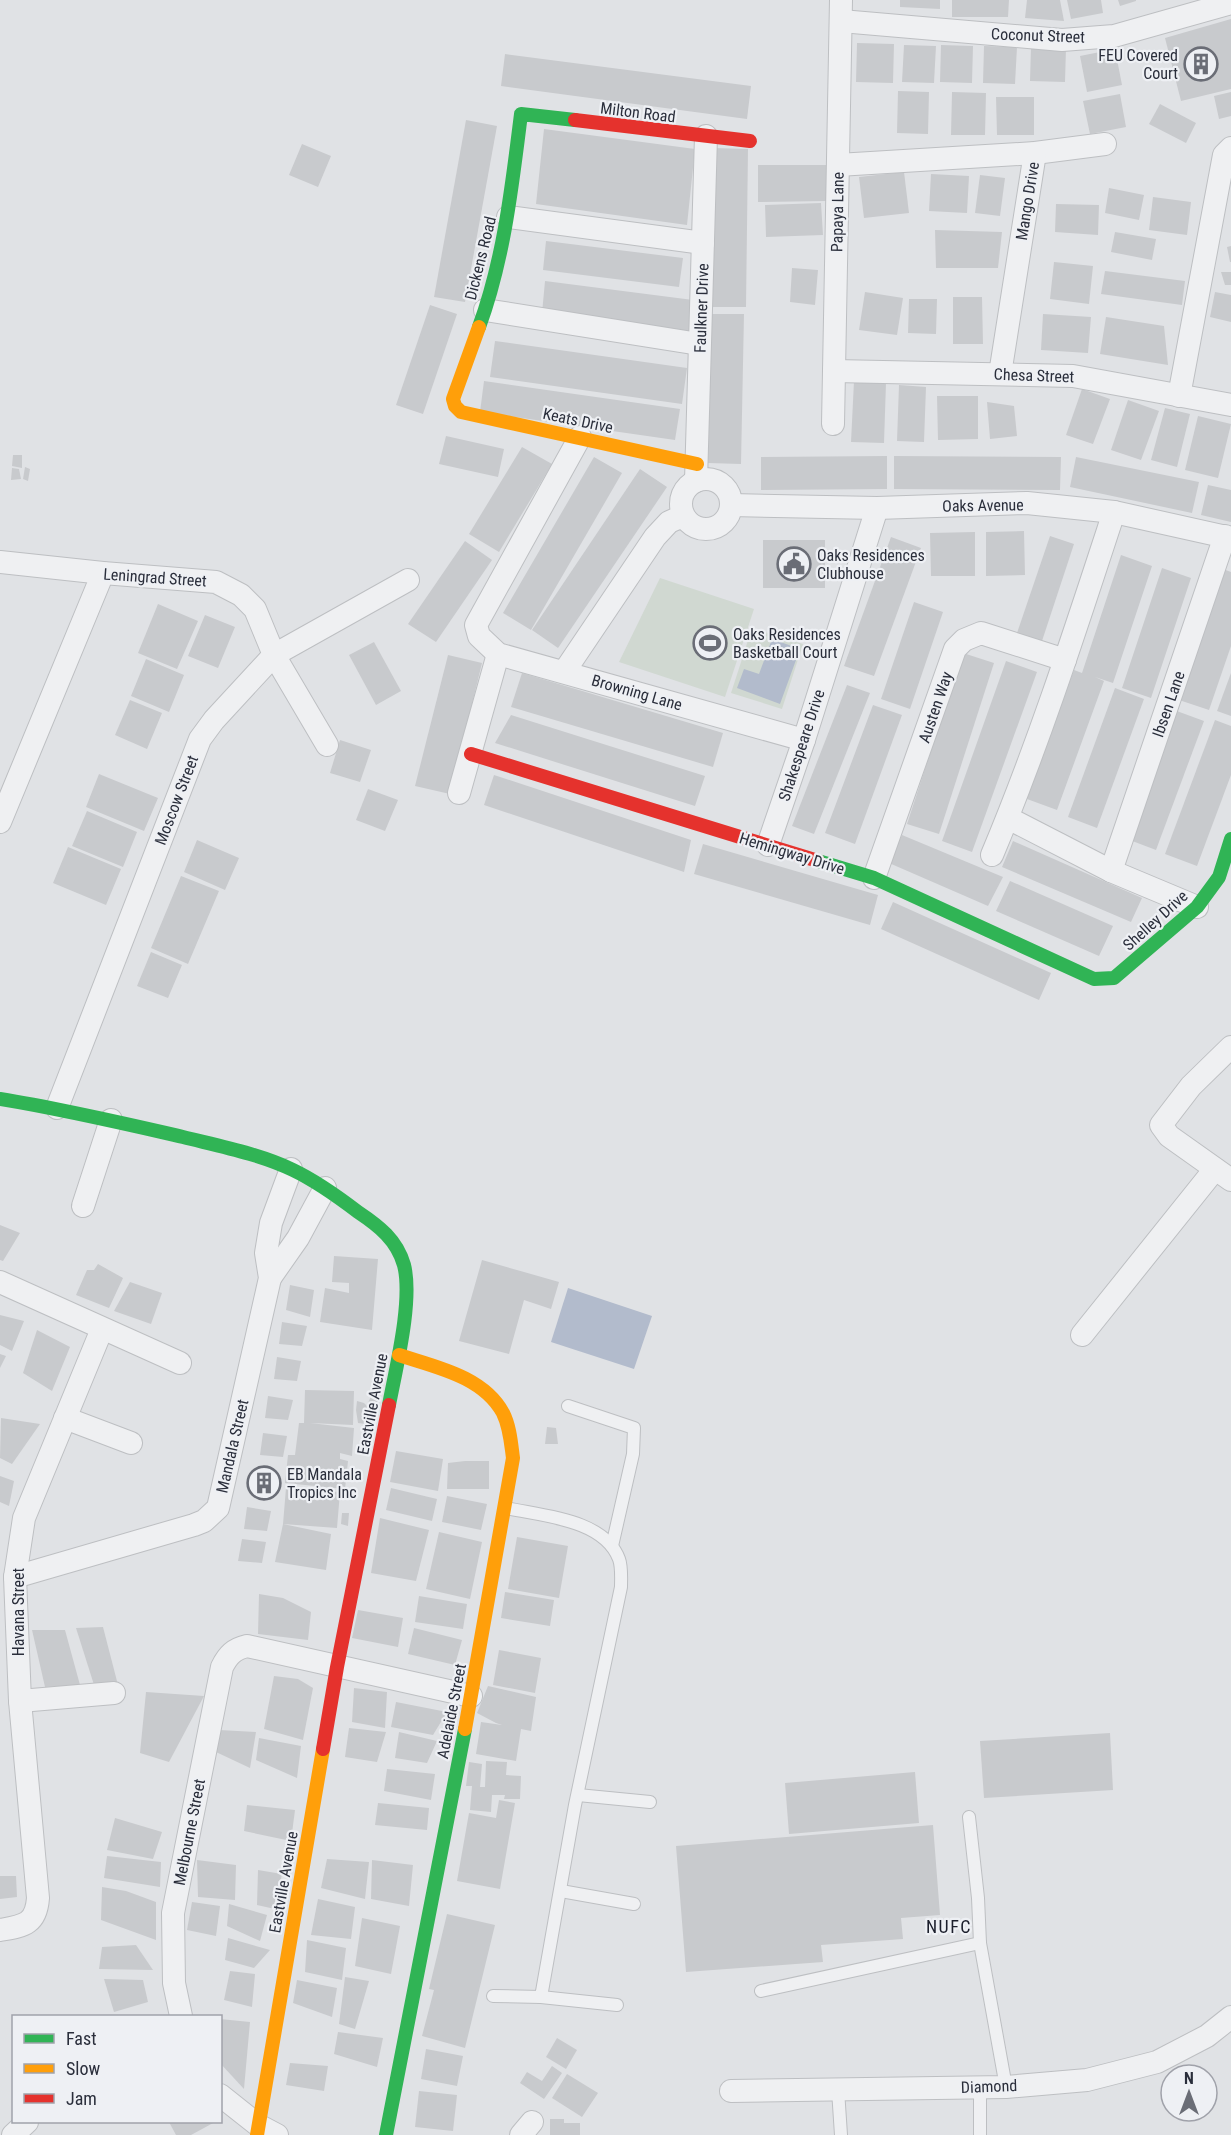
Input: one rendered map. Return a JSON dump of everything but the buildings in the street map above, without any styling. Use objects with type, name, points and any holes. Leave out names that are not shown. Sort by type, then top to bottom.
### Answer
[{"type":"street","name":"Coconut Street","points":[[841,10],[1062,40],[1114,36],[1231,3]]},
{"type":"street","name":"Papaya Lane","points":[[833,424],[841,10]]},
{"type":"street","name":"Milton Road","points":[[521,114],[750,141]]},
{"type":"street","name":"Dickens Road","points":[[455,406],[453,399],[485,309],[508,217],[521,114]]},
{"type":"street","name":"Faulkner Drive","points":[[697,472],[706,136]]},
{"type":"street","points":[[1035,153],[1105,144]]},
{"type":"street","points":[[1179,396],[1224,155],[1231,148]]},
{"type":"street","name":"Mango Drive","points":[[837,165],[1035,153],[1000,374]]},
{"type":"street","points":[[508,217],[703,243]]},
{"type":"street","points":[[485,309],[699,344]]},
{"type":"street","name":"Chesa Street","points":[[834,370],[1073,376],[1231,405]]},
{"type":"street","name":"Keats Drive","points":[[455,406],[461,412],[580,437],[697,472]]},
{"type":"street","points":[[459,793],[498,654],[477,632],[476,625],[580,437]]},
{"type":"street","points":[[697,472],[707,479],[717,481],[724,487],[730,496],[731,505],[729,515],[723,523],[706,530],[689,523],[683,516],[680,506],[682,495],[697,472]]},
{"type":"street","name":"Oaks Avenue","points":[[731,505],[877,508],[1027,503],[1114,512],[1228,537]]},
{"type":"street","name":"Shakespeare Drive","points":[[768,845],[804,740],[877,508]]},
{"type":"street","points":[[992,855],[1008,818],[1065,660],[1114,512]]},
{"type":"street","points":[[564,672],[655,537],[669,522],[683,516]]},
{"type":"street","name":"Ibsen Lane","points":[[1111,871],[1228,537]]},
{"type":"street","name":"Leningrad Street","points":[[0,562],[216,582],[226,586],[241,595],[255,609],[274,655],[327,745]]},
{"type":"street","points":[[0,822],[103,573]]},
{"type":"street","name":"Moscow Street","points":[[57,1108],[200,739],[214,720],[274,655],[408,580]]},
{"type":"street","name":"Austen Way","points":[[874,878],[955,649],[964,640],[981,633],[1065,660]]},
{"type":"street","name":"Browning Lane","points":[[498,654],[804,740]]},
{"type":"street","name":"Hemingway Drive","points":[[471,754],[874,878],[1094,979],[1102,980]]},
{"type":"street","points":[[1008,818],[1111,871],[1197,907]]},
{"type":"street","name":"Shelley Drive","points":[[1102,980],[1114,978],[1197,907],[1219,877],[1231,839]]},
{"type":"street","points":[[1082,1335],[1223,1174],[1168,1136],[1161,1125],[1191,1086],[1231,1047]]},
{"type":"street","name":"Eastville Avenue","points":[[0,1099],[57,1108],[232,1149],[291,1169],[325,1188],[381,1228],[395,1243],[404,1264],[408,1286],[399,1355],[337,1667],[264,2132]]},
{"type":"street","points":[[82,1206],[111,1120]]},
{"type":"street","points":[[270,1278],[266,1253],[271,1223],[291,1169]]},
{"type":"street","points":[[270,1278],[298,1238],[325,1188]]},
{"type":"street","name":"Mandala Street","points":[[15,1577],[195,1525],[204,1521],[218,1508],[270,1278]]},
{"type":"street","points":[[0,1281],[180,1363]]},
{"type":"street","name":"Havana Street","points":[[0,1930],[26,1924],[37,1910],[38,1898],[20,1701],[15,1577],[24,1518],[102,1329]]},
{"type":"street","name":"Adelaide Street","points":[[386,2135],[471,1696],[513,1458],[513,1443],[509,1427],[498,1403],[472,1382],[399,1355]]},
{"type":"street","points":[[65,1418],[131,1443]]},
{"type":"street","name":"Melbourne Street","points":[[181,2015],[174,1983],[173,1913],[222,1667],[227,1657],[247,1646],[337,1667]]},
{"type":"street","points":[[337,1667],[471,1696]]},
{"type":"street","points":[[20,1701],[114,1693]]},
{"type":"street","name":"Diamond","points":[[731,2091],[1006,2087],[1087,2080],[1157,2061],[1207,2036],[1231,2017]]},
{"type":"street","points":[[222,2097],[264,2132]]},
{"type":"street","points":[[14,2135],[26,2123]]},
{"type":"lane","points":[[568,1406],[634,1428],[633,1454],[612,1546]]},
{"type":"lane","points":[[504,1508],[587,1527],[601,1535],[612,1546],[620,1561],[621,1587],[578,1795],[541,1998]]},
{"type":"lane","points":[[578,1795],[650,1802]]},
{"type":"lane","points":[[969,1817],[980,1943],[1006,2087]]},
{"type":"lane","points":[[561,1891],[634,1904]]},
{"type":"lane","points":[[761,1991],[980,1943]]},
{"type":"lane","points":[[493,1996],[617,2005]]},
{"type":"lane","points":[[980,2087],[980,2135]]},
{"type":"lane","points":[[837,2090],[841,2135]]},
{"type":"shaded area","name":"Oaks Residences Basketball Court","points":[[660,578],[754,609],[725,697],[619,662]]},
{"type":"shaded area","points":[[752,628],[803,644],[782,709],[731,693]]},
{"type":"water","points":[[772,639],[800,649],[780,704],[737,688],[744,669],[759,674]]},
{"type":"water","points":[[568,1288],[652,1316],[634,1369],[551,1342]]},
{"type":"traffic: fast","points":[[479,327],[501,249],[521,114],[575,120]]},
{"type":"traffic: fast","points":[[818,861],[874,878],[1094,979],[1114,978],[1197,907],[1219,877],[1231,839]]},
{"type":"traffic: fast","points":[[0,1099],[137,1127],[267,1159],[310,1179],[373,1223],[397,1248],[404,1265],[406,1280],[405,1315],[389,1405]]},
{"type":"traffic: fast","points":[[386,2135],[465,1729]]},
{"type":"traffic: slow","points":[[479,327],[453,399],[455,406],[461,412],[697,464]]},
{"type":"traffic: slow","points":[[399,1355],[457,1375],[483,1390],[503,1413],[510,1435],[513,1458],[465,1729]]},
{"type":"traffic: slow","points":[[257,2135],[323,1749]]},
{"type":"traffic: jam","points":[[575,120],[750,141]]},
{"type":"traffic: jam","points":[[471,754],[818,861]]},
{"type":"traffic: jam","points":[[323,1749],[389,1405]]},
{"type":"place","name":"FEU Covered Court","points":[[1201,64]]},
{"type":"place","name":"Oaks Residences Clubhouse","points":[[794,564]]},
{"type":"place","name":"Oaks Residences Basketball Court","points":[[710,643]]},
{"type":"place","name":"EB Mandala Tropics Inc","points":[[264,1483]]},
{"type":"district","name":"NUFC","points":[[949,1927]]}]
